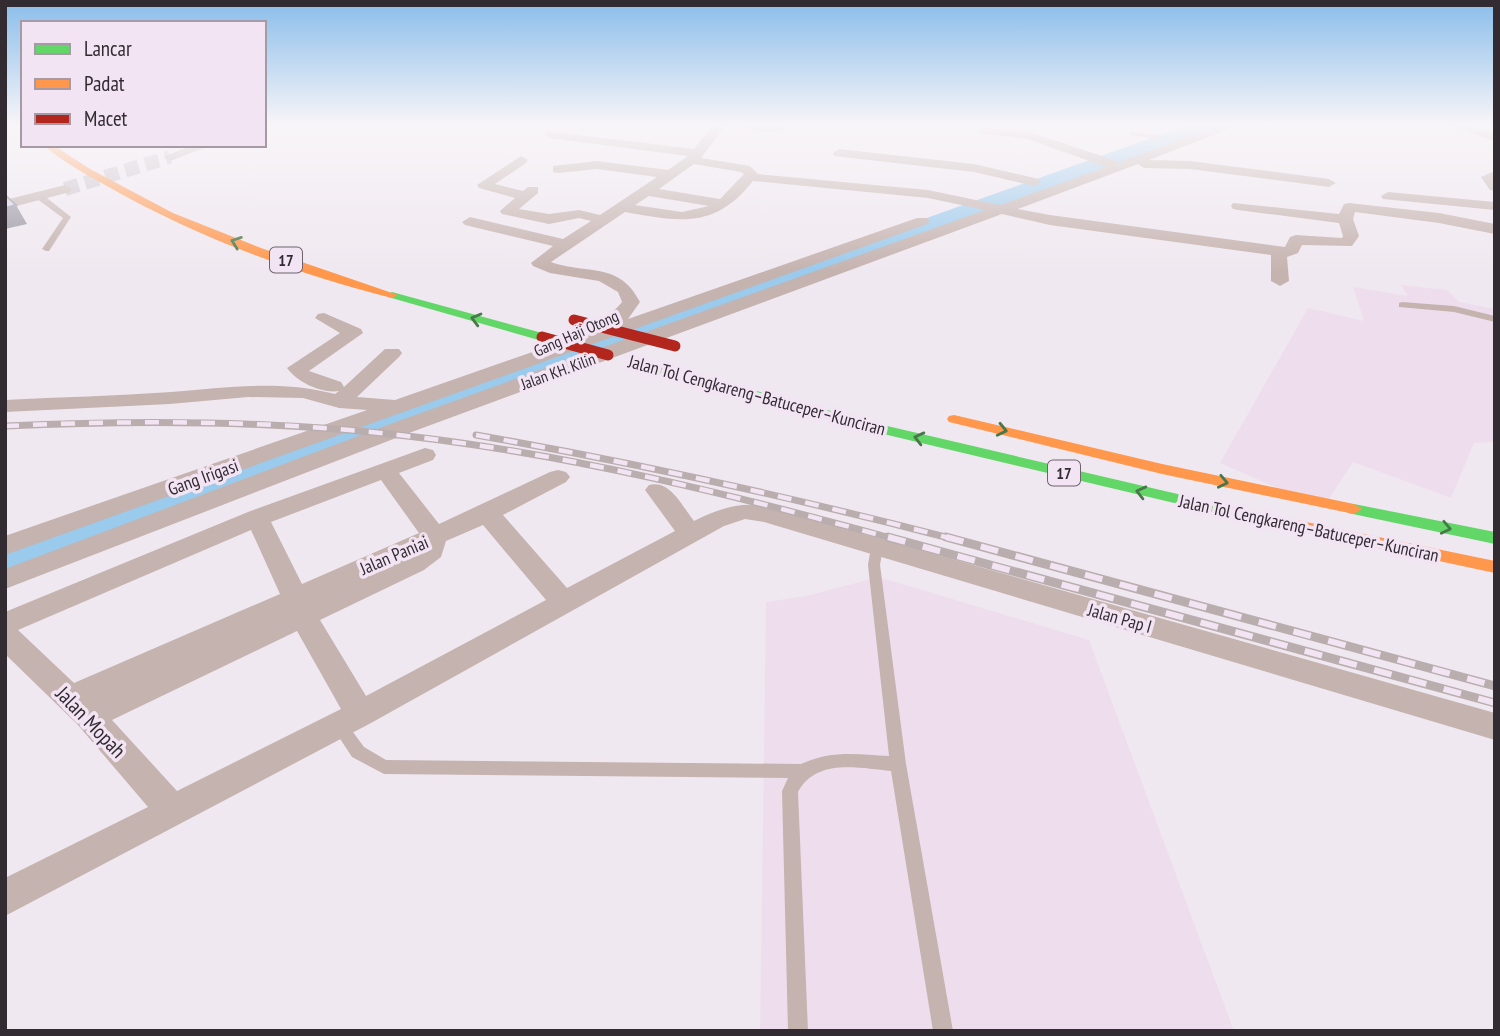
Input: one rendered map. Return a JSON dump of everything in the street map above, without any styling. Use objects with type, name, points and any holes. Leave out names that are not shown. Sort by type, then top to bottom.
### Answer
[{"type":"highway","name":"Jalan Tol Cengkareng–Batuceper–Kunciran","points":[[86,174],[139,202],[205,231],[418,304],[880,429],[1147,493],[1495,568]]},
{"type":"highway","name":"Jalan Tol Cengkareng–Batuceper–Kunciran","points":[[567,319],[681,348]]},
{"type":"highway","name":"Jalan Tol Cengkareng–Batuceper–Kunciran","points":[[935,414],[1162,469],[1495,538]]},
{"type":"street","points":[[500,174],[484,185],[529,193],[507,211],[549,219],[579,214],[603,220]]},
{"type":"street","points":[[668,174],[673,175]]},
{"type":"street","points":[[860,186],[868,174]]},
{"type":"street","points":[[999,174],[1034,183]]},
{"type":"street","name":"Jalan KH. Kilin","points":[[401,406],[1034,183],[1069,174]]},
{"type":"street","name":"Jalan KH. Kilin","points":[[5,579],[401,428],[1086,174]]},
{"type":"street","points":[[1249,174],[1329,183]]},
{"type":"street","name":"Gang Haji Otong","points":[[522,362],[530,354],[620,317],[631,302],[628,291],[612,280],[540,265],[673,175]]},
{"type":"street","points":[[1495,175],[1488,177],[1495,187]]},
{"type":"street","points":[[623,207],[692,216],[711,213],[751,177],[928,194],[1051,220],[1279,251],[1292,250],[1296,240],[1346,243],[1351,236],[1346,214]]},
{"type":"street","points":[[1266,177],[1299,203],[1346,214]]},
{"type":"street","points":[[5,205],[65,189]]},
{"type":"street","points":[[646,191],[724,204]]},
{"type":"street","points":[[1367,210],[1364,205],[1379,204],[1377,197],[1382,195],[1495,206]]},
{"type":"street","points":[[1238,206],[1346,214],[1367,210],[1439,218],[1495,229]]},
{"type":"street","points":[[470,222],[567,245]]},
{"type":"street","points":[[1279,251],[1280,281]]},
{"type":"street","points":[[324,318],[354,333],[297,368],[302,375],[344,396]]},
{"type":"street","points":[[344,396],[392,353]]},
{"type":"street","points":[[5,406],[170,398],[248,391],[304,392],[401,406]]},
{"type":"street","name":"Gang Irigasi","points":[[5,546],[401,406]]},
{"type":"street","points":[[5,624],[257,518],[425,455]]},
{"type":"street","points":[[386,471],[434,536],[558,477]]},
{"type":"street","points":[[5,898],[349,719],[691,534],[657,490]]},
{"type":"street","name":"Jalan Pap I","points":[[691,534],[715,520],[745,511],[1495,727]]},
{"type":"street","points":[[487,513],[564,603]]},
{"type":"street","points":[[257,518],[349,719]]},
{"type":"street","name":"Jalan Paniai","points":[[79,708],[299,607],[427,556],[435,545],[434,536]]},
{"type":"street","name":"Jalan Mopah","points":[[5,636],[79,708],[173,811]]},
{"type":"lane","points":[[40,197],[67,217],[46,249]]},
{"type":"lane","points":[[1402,305],[1454,309],[1495,319]]},
{"type":"lane","points":[[877,547],[874,565],[898,764],[943,1031]]},
{"type":"lane","points":[[349,719],[358,752],[384,767],[800,771],[832,760],[898,764]]},
{"type":"lane","points":[[798,1031],[790,790],[800,771]]},
{"type":"shaded area","points":[[1401,285],[1447,290],[1459,302],[1495,309],[1495,442],[1474,443],[1451,498],[1353,462],[1323,508],[1220,463],[1308,308],[1364,321],[1353,287],[1408,296]]},
{"type":"shaded area","points":[[879,577],[1089,640],[1234,1031],[760,1031],[766,602],[806,596]]},
{"type":"building","points":[[5,195],[16,205],[5,208]]},
{"type":"waterway","points":[[5,561],[323,443],[1069,174]]},
{"type":"tunnel","points":[[65,189],[113,174]]},
{"type":"railway","points":[[5,426],[106,423],[257,424],[407,436],[592,465],[774,507],[894,539]]},
{"type":"railway","points":[[476,435],[716,482],[953,539]]},
{"type":"railway","points":[[888,537],[1495,703]]},
{"type":"railway","points":[[946,537],[1495,686]]},
{"type":"traffic: fast","points":[[392,295],[542,337]]},
{"type":"traffic: fast","points":[[637,363],[880,429],[1229,511]]},
{"type":"traffic: fast","points":[[1354,509],[1495,538]]},
{"type":"traffic: slow","points":[[92,174],[170,215],[257,251],[392,295]]},
{"type":"traffic: slow","points":[[954,419],[1162,469],[1354,509]]},
{"type":"traffic: slow","points":[[1229,511],[1495,567]]},
{"type":"traffic: jam","points":[[574,320],[675,346]]},
{"type":"traffic: jam","points":[[542,337],[608,355]]}]
